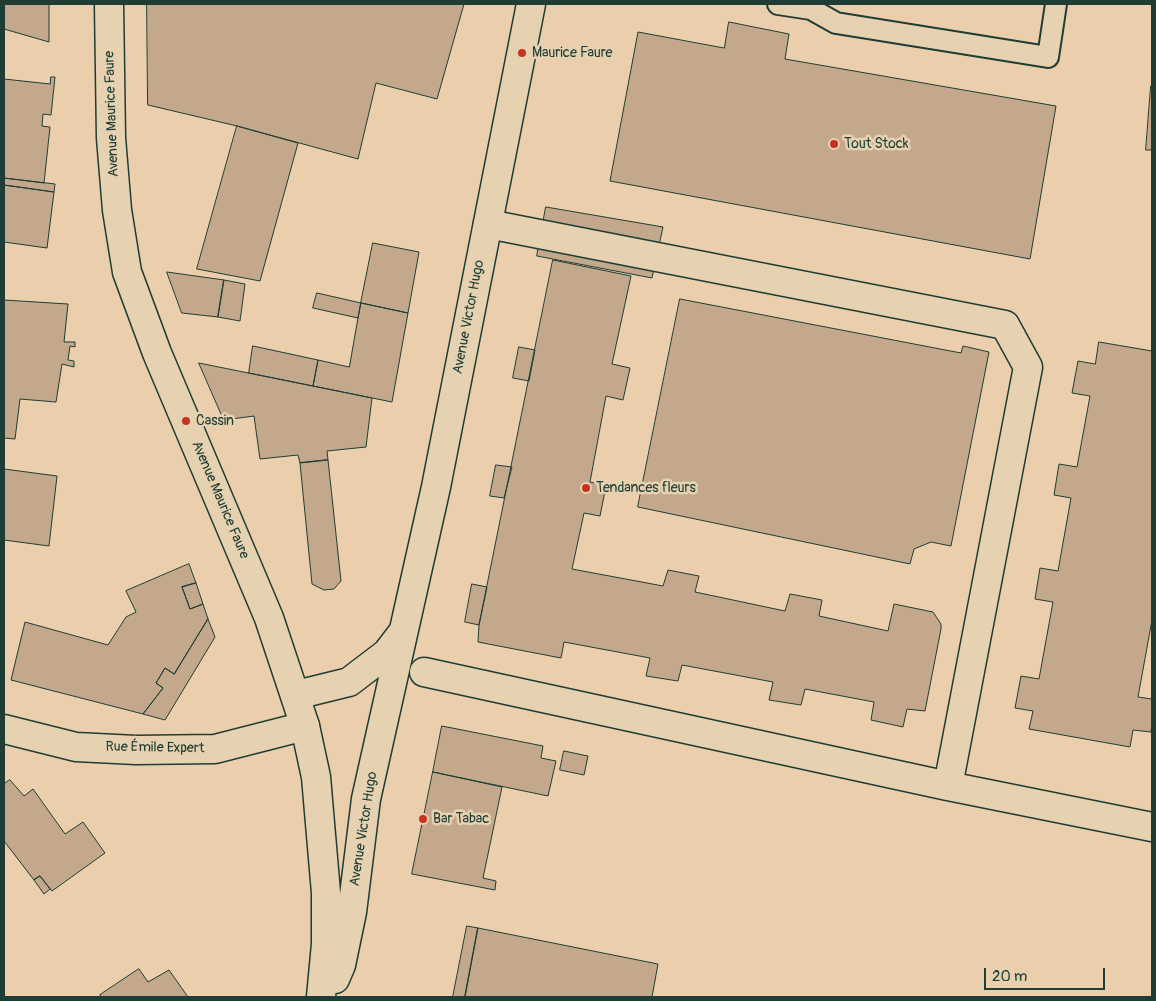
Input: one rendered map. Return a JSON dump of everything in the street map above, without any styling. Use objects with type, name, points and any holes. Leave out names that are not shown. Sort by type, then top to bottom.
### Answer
[{"type":"street","name":"Avenue Maurice Faure","points":[[109,4],[111,138],[117,210],[127,272],[157,354],[269,618],[305,726],[316,777],[325,876],[326,944],[321,997]]},
{"type":"street","name":"Avenue Victor Hugo","points":[[326,997],[342,965],[352,912],[366,799],[405,629],[531,4]]},
{"type":"street","points":[[488,224],[1005,325],[1028,367],[948,786]]},
{"type":"street","name":"Avenue Victor Hugo","points":[[296,696],[349,682],[387,653],[405,629]]},
{"type":"street","points":[[424,672],[948,786],[1152,827]]},
{"type":"street","name":"Rue Émile Expert","points":[[4,728],[76,747],[215,749],[305,726]]},
{"type":"lane","points":[[778,4],[811,6],[836,23],[1048,57],[1056,4]]},
{"type":"building","points":[[4,4],[49,4],[49,42],[4,29]]},
{"type":"building","points":[[147,4],[464,4],[437,99],[376,83],[358,159],[237,126],[148,105]]},
{"type":"building","name":"Tout Stock","points":[[729,22],[789,34],[785,59],[1056,106],[1030,259],[610,181],[638,32],[724,48]]},
{"type":"building","points":[[51,77],[55,77],[51,115],[43,114],[42,126],[50,127],[44,183],[4,178],[4,79],[50,84]]},
{"type":"building","points":[[1151,86],[1152,150],[1146,150]]},
{"type":"building","points":[[237,126],[298,143],[260,281],[197,269]]},
{"type":"building","points":[[4,178],[55,184],[54,192],[4,185]]},
{"type":"building","points":[[4,185],[54,192],[47,248],[4,242]]},
{"type":"building","points":[[546,207],[663,227],[652,278],[537,256]]},
{"type":"building","points":[[373,243],[419,252],[408,313],[361,303]]},
{"type":"building","points":[[553,260],[631,276],[612,364],[630,368],[623,400],[606,396],[590,482],[606,486],[600,516],[584,513],[572,569],[663,586],[668,570],[699,576],[695,592],[785,611],[790,594],[822,600],[819,616],[888,631],[894,604],[933,612],[941,624],[941,629],[925,711],[907,709],[903,727],[871,720],[874,702],[805,689],[801,705],[769,700],[773,682],[682,665],[678,681],[646,676],[650,658],[564,642],[561,658],[478,642],[479,625]]},
{"type":"building","points":[[167,272],[224,280],[218,317],[182,313]]},
{"type":"building","points":[[224,280],[245,284],[240,321],[218,317]]},
{"type":"building","points":[[317,293],[361,303],[358,318],[313,308]]},
{"type":"building","points":[[680,299],[961,353],[963,346],[989,352],[951,546],[931,542],[914,549],[910,564],[638,507]]},
{"type":"building","points":[[4,300],[68,304],[64,342],[75,342],[75,347],[70,346],[68,360],[74,361],[74,367],[62,364],[56,402],[20,399],[15,439],[4,438]]},
{"type":"building","points":[[361,303],[408,313],[392,402],[313,386],[318,360],[349,367]]},
{"type":"building","points":[[1099,342],[1152,351],[1152,620],[1138,697],[1152,699],[1152,723],[1151,732],[1133,730],[1130,747],[1029,729],[1033,711],[1015,708],[1021,676],[1039,679],[1053,602],[1035,599],[1040,568],[1058,571],[1071,498],[1054,495],[1059,464],[1077,467],[1090,396],[1072,393],[1078,361],[1095,364]]},
{"type":"building","points":[[253,346],[318,360],[313,386],[249,373]]},
{"type":"building","points":[[519,347],[535,350],[529,381],[513,378]]},
{"type":"building","points":[[199,363],[372,398],[366,447],[327,451],[328,460],[300,463],[298,455],[260,459],[254,416],[224,420]]},
{"type":"building","points":[[328,460],[341,581],[334,589],[324,590],[312,584],[300,463]]},
{"type":"building","points":[[496,465],[512,467],[504,498],[490,496]]},
{"type":"building","points":[[4,469],[57,476],[49,546],[4,540]]},
{"type":"building","points":[[189,564],[196,583],[182,587],[190,609],[203,604],[208,619],[174,674],[165,668],[156,683],[163,688],[143,714],[11,680],[25,622],[108,645],[126,617],[136,612],[126,591]]},
{"type":"building","points":[[196,583],[203,604],[190,609],[182,587]]},
{"type":"building","points":[[472,584],[487,587],[479,625],[465,622]]},
{"type":"building","points":[[208,619],[215,637],[165,720],[143,714],[163,688],[156,683],[165,668],[174,674]]},
{"type":"building","points":[[442,726],[543,746],[541,758],[556,761],[548,796],[433,772]]},
{"type":"building","points":[[564,751],[588,756],[584,775],[560,770]]},
{"type":"building","points":[[433,772],[502,787],[483,878],[496,881],[495,890],[412,874]]},
{"type":"building","points":[[10,780],[24,796],[33,789],[65,834],[83,822],[105,853],[52,891],[40,876],[34,880],[4,841],[4,784]]},
{"type":"building","points":[[40,876],[50,889],[44,894],[34,880]]},
{"type":"building","points":[[467,926],[478,928],[465,997],[453,997]]},
{"type":"building","points":[[478,928],[658,964],[652,997],[465,997]]},
{"type":"building","points":[[139,969],[148,982],[169,970],[188,997],[102,997],[100,995]]},
{"type":"place","name":"Maurice Faure","points":[[522,53]]},
{"type":"place","name":"Tout Stock","points":[[834,144]]},
{"type":"place","name":"Cassin","points":[[186,421]]},
{"type":"place","name":"Tendances fleurs","points":[[586,488]]},
{"type":"place","name":"Bar Tabac","points":[[423,819]]}]
